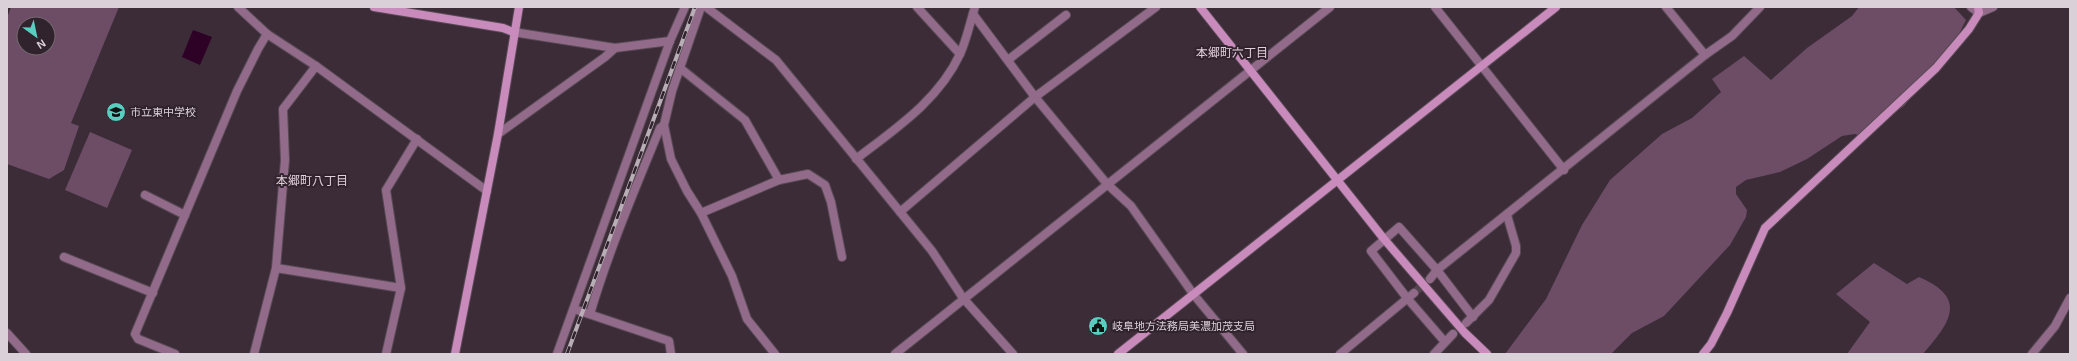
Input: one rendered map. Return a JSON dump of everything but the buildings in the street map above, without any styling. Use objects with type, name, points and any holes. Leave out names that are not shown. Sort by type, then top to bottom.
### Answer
[{"type":"street","points":[[238,7],[267,34],[316,66],[487,191]]},
{"type":"street","points":[[374,7],[394,9],[503,28],[514,32],[615,48],[670,42]]},
{"type":"street","points":[[455,354],[498,134],[519,7]]},
{"type":"street","points":[[557,354],[670,42],[685,7]]},
{"type":"street","points":[[701,7],[672,91],[664,125],[671,159],[687,191],[701,213],[732,276],[747,319],[774,354]]},
{"type":"street","points":[[706,7],[776,60],[932,251],[963,298],[1013,354]]},
{"type":"street","points":[[917,7],[960,54]]},
{"type":"street","points":[[900,212],[1035,97],[1156,7]]},
{"type":"street","points":[[1200,7],[1384,239],[1465,333],[1487,354]]},
{"type":"street","points":[[895,354],[963,298],[1330,7]]},
{"type":"street","points":[[1435,7],[1564,170]]},
{"type":"street","points":[[1118,354],[1556,7]]},
{"type":"street","points":[[1666,7],[1705,55]]},
{"type":"street","points":[[1430,279],[1437,270],[1564,170],[1705,55],[1732,36],[1760,7]]},
{"type":"street","points":[[1971,7],[1978,10],[1993,7]]},
{"type":"street","points":[[856,159],[926,102],[948,76],[960,54],[974,10]]},
{"type":"street","points":[[974,10],[1035,97],[1107,184],[1131,206],[1194,295],[1243,354]]},
{"type":"street","points":[[1703,354],[1711,344],[1727,313],[1765,228],[1936,68],[1962,38],[1978,10]]},
{"type":"street","points":[[1008,60],[1066,15]]},
{"type":"street","points":[[175,354],[138,338],[135,334],[237,91],[267,34]]},
{"type":"street","points":[[498,134],[605,58],[615,48]]},
{"type":"street","points":[[254,354],[276,268],[285,160],[284,109],[316,66]]},
{"type":"street","points":[[680,68],[745,120],[779,180]]},
{"type":"street","points":[[590,314],[598,287],[660,128],[664,125]]},
{"type":"street","points":[[386,354],[401,288],[386,190],[417,139]]},
{"type":"street","points":[[701,213],[779,180],[808,174],[825,185],[831,202],[842,257]]},
{"type":"street","points":[[145,195],[185,216]]},
{"type":"street","points":[[1466,322],[1489,300],[1516,253],[1516,246],[1507,215]]},
{"type":"street","points":[[1445,342],[1407,298],[1371,251],[1399,227],[1437,270],[1473,316]]},
{"type":"street","points":[[64,257],[153,293]]},
{"type":"street","points":[[276,268],[401,288]]},
{"type":"street","points":[[1340,354],[1414,293]]},
{"type":"street","points":[[2032,354],[2054,326],[2070,298]]},
{"type":"street","points":[[574,309],[669,341],[671,354]]},
{"type":"street","points":[[7,333],[26,354]]},
{"type":"street","points":[[1434,354],[1453,334]]},
{"type":"shaded area","points":[[11,7],[119,7],[71,123],[79,126],[64,170],[49,179],[7,164],[7,18]]},
{"type":"shaded area","points":[[1859,7],[1954,7],[1966,20],[1954,44],[1904,106],[1861,136],[1855,134],[1842,136],[1807,159],[1780,172],[1746,180],[1736,187],[1736,194],[1747,210],[1746,217],[1730,245],[1664,316],[1632,333],[1611,354],[1505,354],[1546,299],[1582,225],[1610,180],[1662,134],[1692,118],[1721,92],[1712,79],[1744,56],[1771,80],[1807,48],[1852,16]]},
{"type":"shaded area","points":[[193,30],[212,37],[200,65],[182,57]]},
{"type":"shaded area","points":[[90,132],[132,150],[107,208],[65,190]]},
{"type":"shaded area","points":[[1874,263],[1907,284],[1919,277],[1934,285],[1944,293],[1949,302],[1950,311],[1947,321],[1923,354],[1847,354],[1870,322],[1836,294]]},
{"type":"tunnel","points":[[1414,293],[1428,280]]},
{"type":"railway","points":[[567,354],[695,7]]},
{"type":"place","name":"市立東中学校","points":[[116,112]]},
{"type":"place","name":"岐阜地方法務局美濃加茂支局","points":[[1098,326]]},
{"type":"district","name":"本郷町六丁目","points":[[1232,53]]},
{"type":"district","name":"本郷町八丁目","points":[[312,181]]}]
